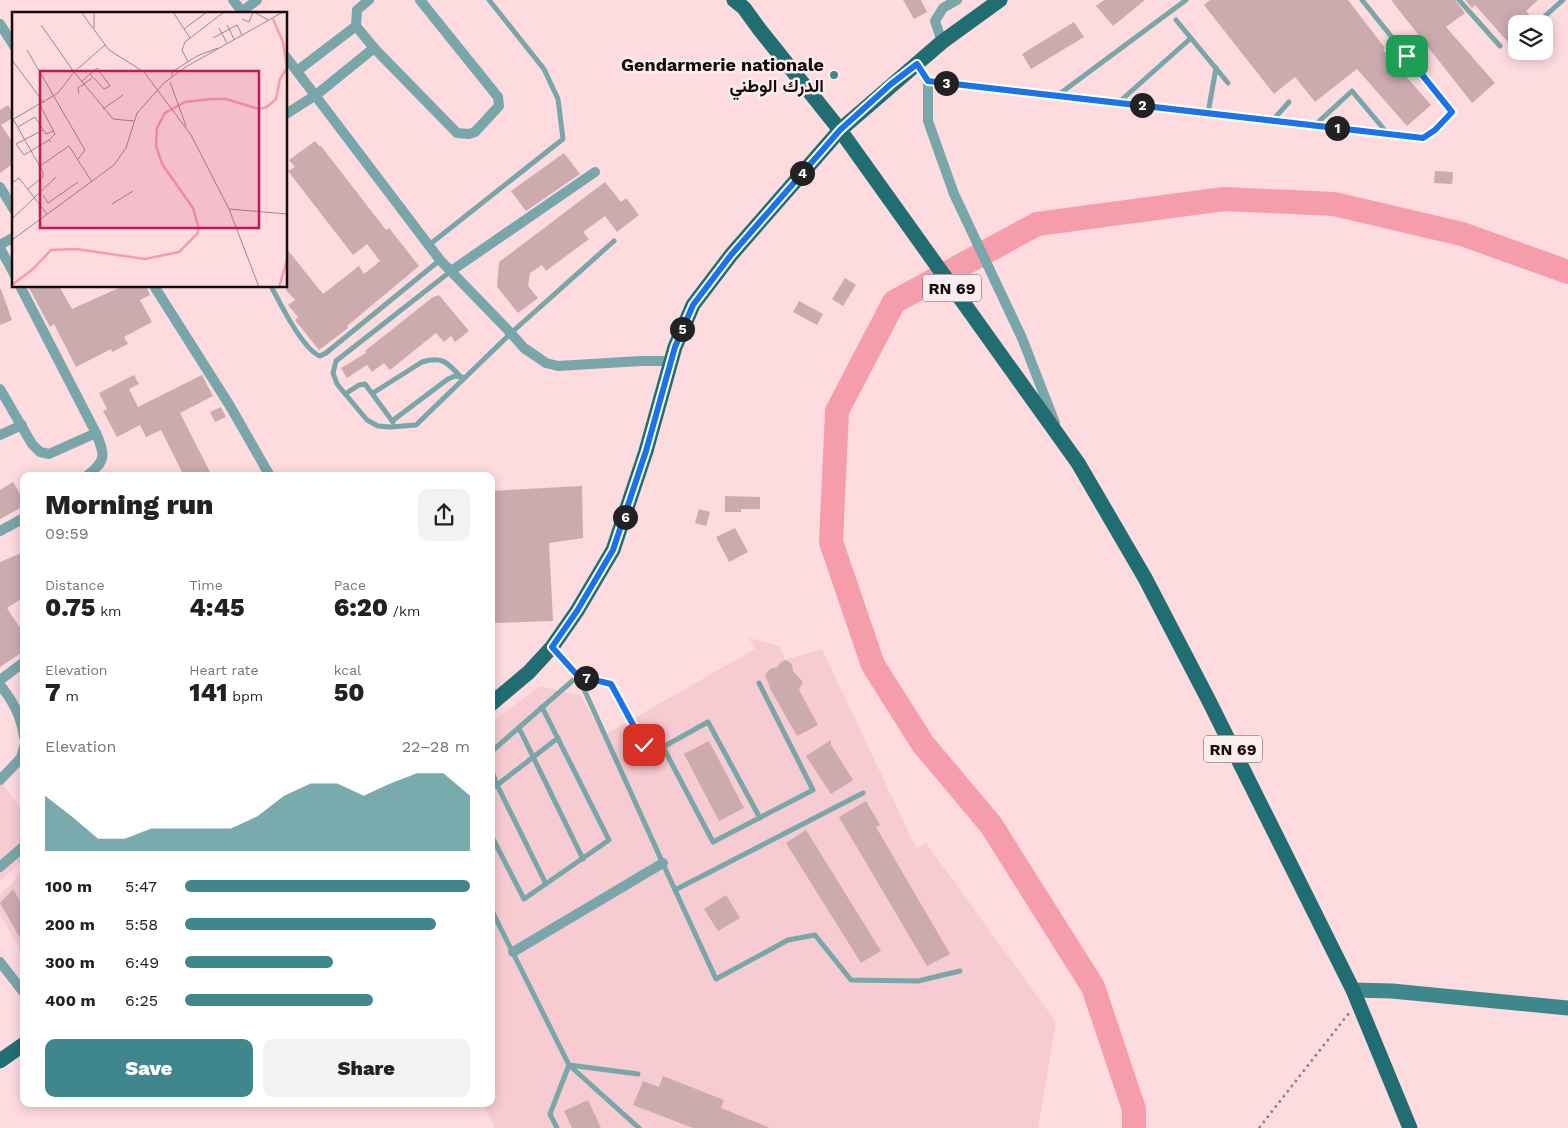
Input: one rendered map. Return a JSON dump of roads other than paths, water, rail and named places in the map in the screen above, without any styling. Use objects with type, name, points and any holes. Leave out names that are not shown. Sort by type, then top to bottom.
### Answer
[{"type":"main road","name":"RN 69","points":[[734,0],[744,8],[840,130],[1078,463],[1145,578],[1208,699],[1355,996],[1410,1128]]},
{"type":"main road","points":[[495,701],[529,672],[552,647],[577,611],[613,550],[646,451],[675,347],[693,305],[731,255],[840,130],[891,84],[942,42],[1000,0]]},
{"type":"main road","points":[[1355,996],[1392,991],[1568,1008]]},
{"type":"main road","points":[[0,1061],[20,1047]]},
{"type":"street","points":[[233,0],[240,12]]},
{"type":"street","points":[[242,12],[257,0]]},
{"type":"street","points":[[369,0],[357,10],[356,26],[374,48],[458,133],[469,134],[475,132],[498,106],[498,97],[420,0]]},
{"type":"street","points":[[942,42],[935,21],[942,8],[957,0]]},
{"type":"street","points":[[0,24],[12,43]]},
{"type":"street","points":[[297,71],[356,26]]},
{"type":"street","points":[[288,113],[316,95],[374,48]]},
{"type":"street","points":[[288,60],[440,260],[524,348],[536,358],[558,366],[671,361]]},
{"type":"street","points":[[928,81],[928,121],[954,194],[1022,338],[1062,441]]},
{"type":"street","points":[[451,271],[595,172]]},
{"type":"street","points":[[0,187],[12,207]]},
{"type":"street","points":[[12,238],[0,246],[12,270]]},
{"type":"street","points":[[21,288],[104,452],[101,464],[92,472]]},
{"type":"street","points":[[155,288],[230,406],[268,472]]},
{"type":"street","points":[[0,389],[32,444],[40,452],[49,454],[96,433]]},
{"type":"street","points":[[0,435],[22,425]]},
{"type":"street","points":[[0,531],[20,520]]},
{"type":"street","points":[[0,680],[20,665]]},
{"type":"street","points":[[0,685],[16,708],[20,717]]},
{"type":"street","points":[[0,780],[20,759]]},
{"type":"street","points":[[0,867],[20,850]]},
{"type":"street","points":[[513,952],[663,864]]},
{"type":"street","points":[[0,962],[20,988]]},
{"type":"lane","points":[[428,245],[563,139],[558,99],[544,70],[489,0]]},
{"type":"lane","points":[[1057,96],[1186,0]]},
{"type":"lane","points":[[917,64],[928,81],[1423,138],[1435,130],[1452,112],[1362,0]]},
{"type":"lane","points":[[1459,0],[1500,46]]},
{"type":"lane","points":[[1547,15],[1563,0]]},
{"type":"lane","points":[[1176,20],[1228,84]]},
{"type":"lane","points":[[1118,103],[1191,38]]},
{"type":"lane","points":[[1208,113],[1216,68]]},
{"type":"lane","points":[[1314,126],[1352,91],[1389,134]]},
{"type":"lane","points":[[1272,121],[1289,102]]},
{"type":"lane","points":[[451,271],[336,361],[333,373],[337,384],[367,420],[378,426],[416,425],[462,377],[614,240]]},
{"type":"lane","points":[[272,288],[300,337],[314,354],[320,356],[440,260]]},
{"type":"lane","points":[[373,392],[422,362],[431,359],[448,363],[462,377]]},
{"type":"lane","points":[[392,420],[448,379],[455,376],[462,377]]},
{"type":"lane","points":[[345,394],[359,385],[365,384],[373,392],[396,426]]},
{"type":"lane","points":[[552,647],[578,676],[716,979],[788,940],[815,935],[851,980],[918,981],[960,971]]},
{"type":"lane","points":[[495,749],[578,676]]},
{"type":"lane","points":[[578,676],[611,684],[644,745],[663,747],[708,722],[760,818]]},
{"type":"lane","points":[[663,747],[713,842],[813,790],[759,683]]},
{"type":"lane","points":[[495,844],[524,899],[609,840],[542,708]]},
{"type":"lane","points":[[519,728],[583,859]]},
{"type":"lane","points":[[495,787],[558,738]]},
{"type":"lane","points":[[495,779],[546,884]]},
{"type":"lane","points":[[675,890],[863,793]]},
{"type":"lane","points":[[495,917],[569,1065],[639,1128]]},
{"type":"lane","points":[[569,1065],[638,1074]]},
{"type":"lane","points":[[557,1128],[550,1114],[569,1065]]},
{"type":"waterway","points":[[1134,1128],[1134,1109],[1093,987],[991,825],[923,744],[873,665],[831,542],[837,411],[894,302],[1037,224],[1224,199],[1334,204],[1462,234],[1568,272]]},
{"type":"place","name":"Gendarmerie nationale الدرك الوطني","points":[[834,75]]}]
